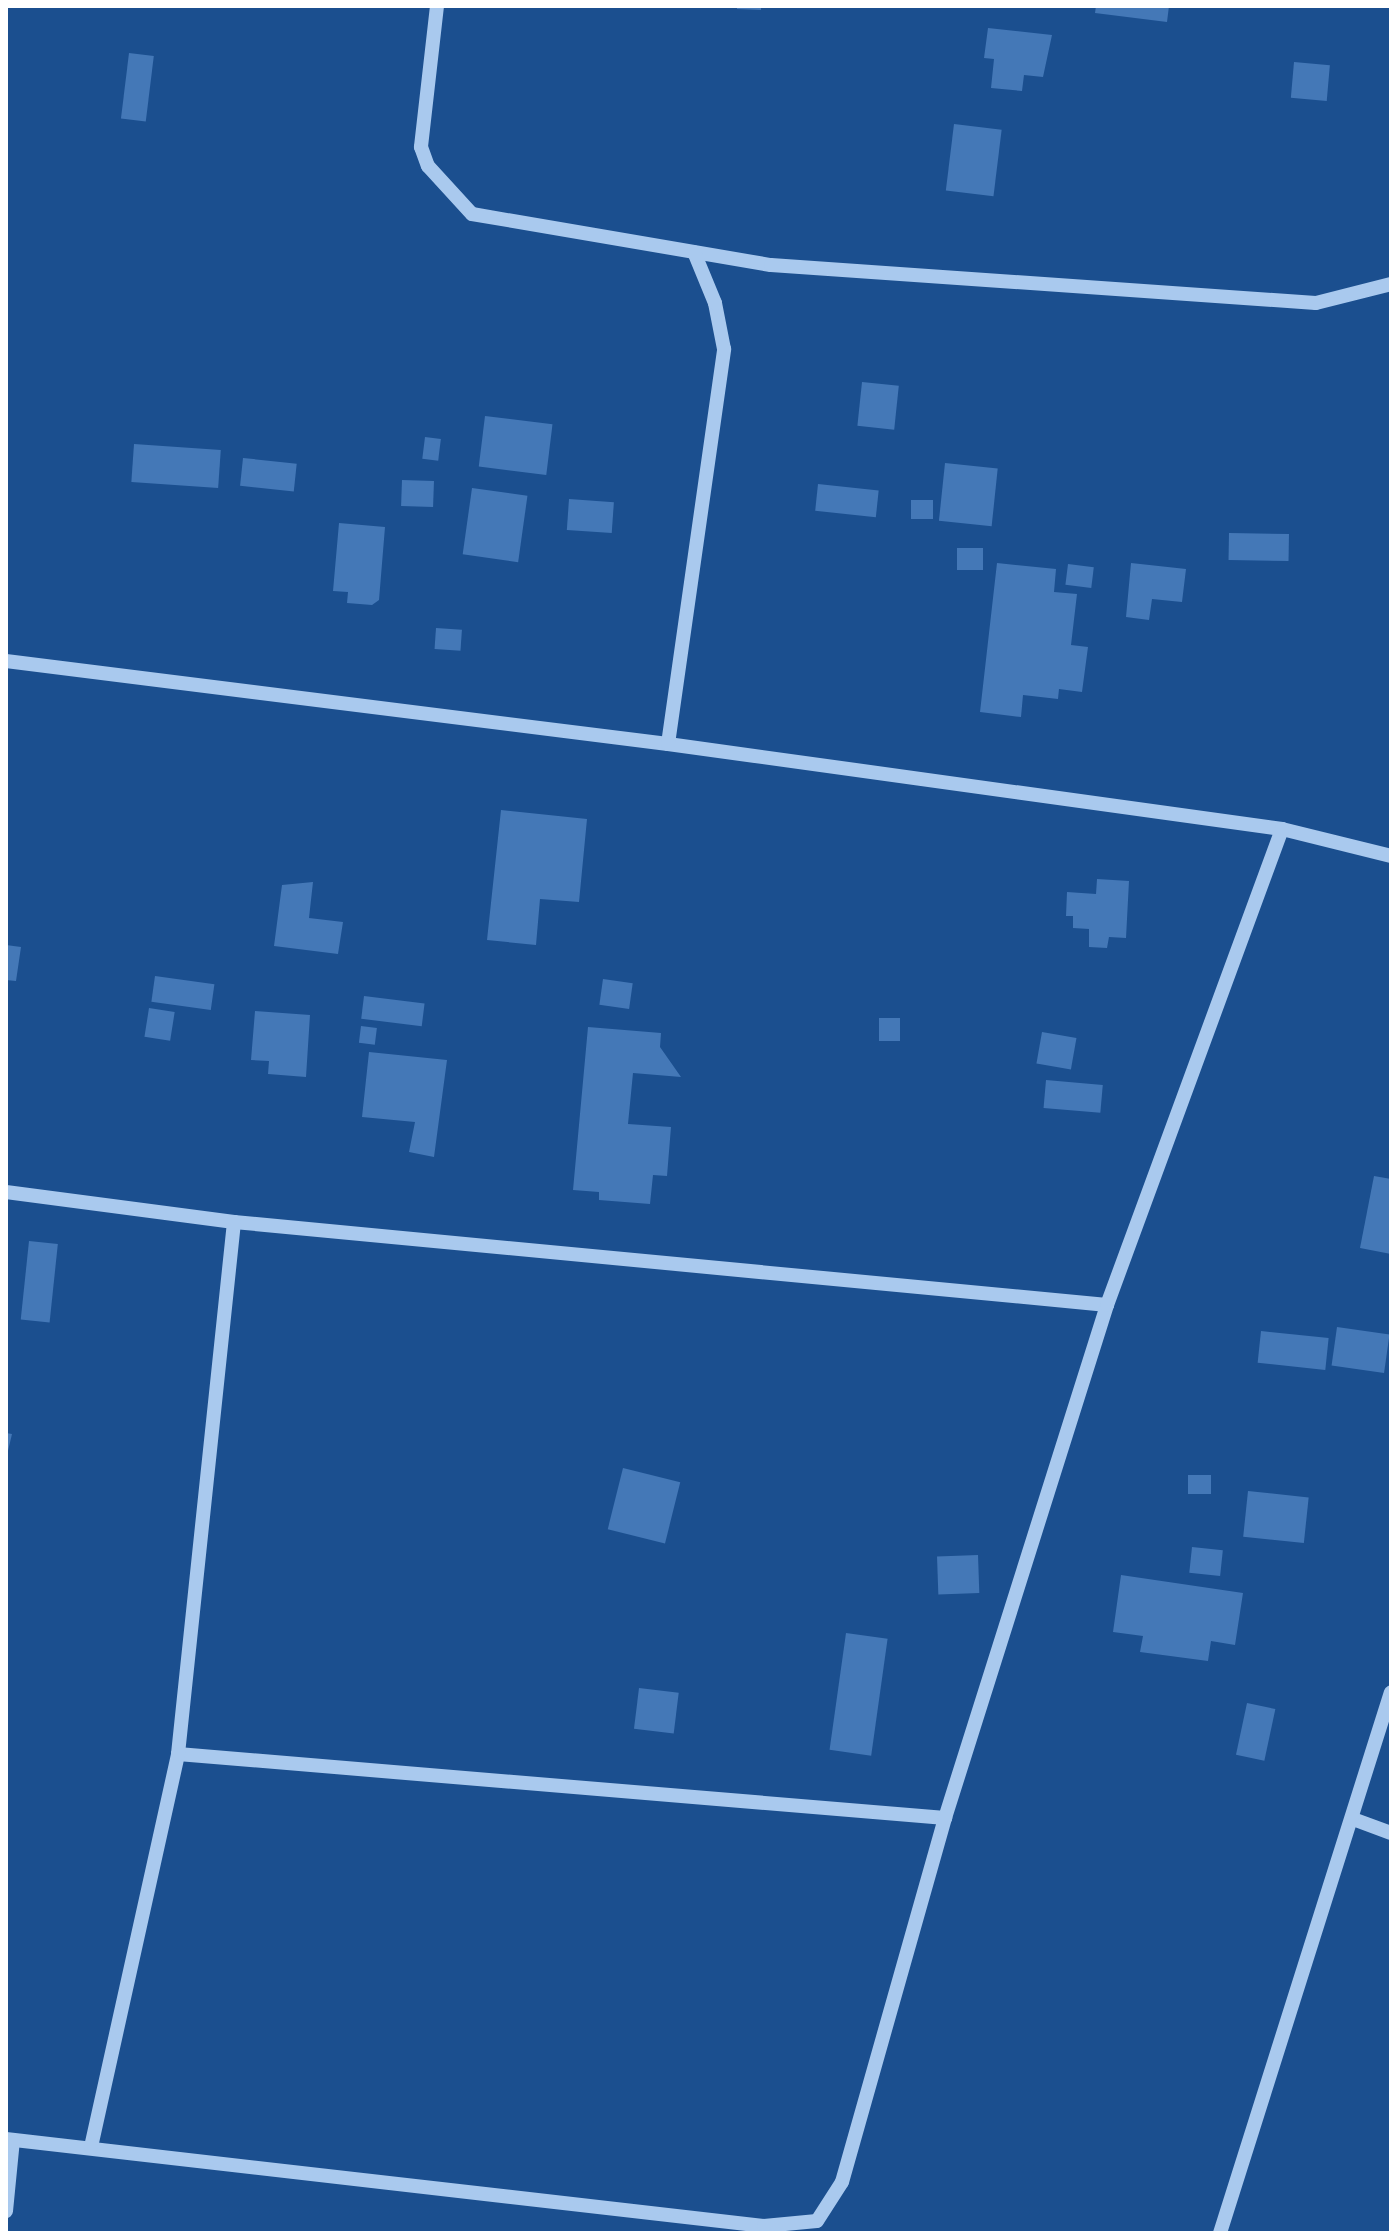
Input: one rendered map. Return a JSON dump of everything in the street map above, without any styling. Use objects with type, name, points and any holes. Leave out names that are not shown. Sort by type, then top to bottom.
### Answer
[{"type":"street","points":[[437,6],[421,147],[448,191],[472,214],[771,265],[1316,303],[1391,284]]},
{"type":"street","points":[[668,744],[724,349],[715,303],[694,252]]},
{"type":"street","points":[[6,661],[668,744],[1282,829],[1391,856]]},
{"type":"street","points":[[6,2211],[9,2140],[764,2226],[817,2221],[842,2182],[945,1818],[1107,1305],[1282,829]]},
{"type":"street","points":[[6,1192],[234,1222],[1107,1305]]},
{"type":"street","points":[[91,2147],[178,1754],[234,1222]]},
{"type":"street","points":[[1220,2233],[1391,1692]]},
{"type":"street","points":[[178,1754],[945,1818]]},
{"type":"street","points":[[1353,1819],[1391,1833]]},
{"type":"building","points":[[737,6],[761,6],[761,10],[737,9]]},
{"type":"building","points":[[1096,6],[1169,6],[1167,22],[1095,13]]},
{"type":"building","points":[[988,28],[1052,35],[1043,77],[1024,75],[1022,91],[991,88],[994,59],[984,58]]},
{"type":"building","points":[[129,53],[154,56],[146,122],[121,119]]},
{"type":"building","points":[[1294,62],[1330,65],[1327,101],[1291,98]]},
{"type":"building","points":[[954,124],[1002,130],[993,196],[946,191]]},
{"type":"building","points":[[862,382],[899,386],[894,430],[857,426]]},
{"type":"building","points":[[485,416],[552,424],[546,475],[479,467]]},
{"type":"building","points":[[425,437],[441,439],[438,461],[422,459]]},
{"type":"building","points":[[134,444],[221,450],[218,488],[131,482]]},
{"type":"building","points":[[243,458],[297,464],[294,491],[240,486]]},
{"type":"building","points":[[945,463],[998,469],[992,526],[939,521]]},
{"type":"building","points":[[402,480],[434,481],[433,507],[401,506]]},
{"type":"building","points":[[818,484],[879,490],[876,517],[815,511]]},
{"type":"building","points":[[472,488],[527,496],[518,562],[463,554]]},
{"type":"building","points":[[569,499],[614,502],[612,533],[567,530]]},
{"type":"building","points":[[911,500],[933,500],[933,519],[911,519]]},
{"type":"building","points":[[339,523],[385,527],[379,600],[372,605],[347,603],[348,592],[333,591]]},
{"type":"building","points":[[1229,533],[1289,534],[1289,561],[1229,560]]},
{"type":"building","points":[[957,548],[983,548],[983,570],[957,570]]},
{"type":"building","points":[[997,563],[1056,569],[1054,592],[1077,594],[1071,645],[1088,647],[1082,692],[1059,689],[1058,699],[1023,695],[1021,717],[980,712]]},
{"type":"building","points":[[1131,563],[1186,569],[1182,602],[1152,599],[1149,620],[1126,617]]},
{"type":"building","points":[[1068,564],[1094,567],[1091,588],[1065,585]]},
{"type":"building","points":[[436,628],[462,630],[460,651],[435,649]]},
{"type":"building","points":[[501,810],[587,819],[579,902],[540,899],[536,945],[487,940]]},
{"type":"building","points":[[1097,879],[1129,881],[1126,938],[1109,937],[1107,948],[1089,947],[1089,929],[1073,928],[1073,916],[1066,916],[1067,892],[1096,894]]},
{"type":"building","points":[[313,882],[309,918],[343,922],[338,954],[274,946],[282,885]]},
{"type":"building","points":[[6,945],[21,947],[16,981],[6,980]]},
{"type":"building","points":[[155,976],[214,984],[211,1010],[151,1002]]},
{"type":"building","points":[[603,979],[633,983],[629,1009],[599,1005]]},
{"type":"building","points":[[364,996],[425,1003],[422,1026],[361,1019]]},
{"type":"building","points":[[149,1008],[175,1012],[170,1041],[144,1037]]},
{"type":"building","points":[[255,1011],[310,1015],[306,1077],[268,1074],[269,1061],[251,1060]]},
{"type":"building","points":[[879,1018],[900,1018],[900,1041],[879,1041]]},
{"type":"building","points":[[361,1026],[377,1028],[375,1045],[359,1043]]},
{"type":"building","points":[[588,1027],[661,1033],[660,1047],[681,1077],[633,1073],[628,1124],[671,1127],[667,1176],[653,1175],[650,1204],[599,1200],[599,1192],[573,1190]]},
{"type":"building","points":[[1042,1032],[1076,1038],[1071,1070],[1036,1064]]},
{"type":"building","points":[[369,1052],[447,1060],[434,1157],[409,1152],[415,1122],[362,1117]]},
{"type":"building","points":[[1046,1080],[1103,1085],[1100,1113],[1044,1108]]},
{"type":"building","points":[[1374,1176],[1391,1179],[1391,1254],[1360,1248]]},
{"type":"building","points":[[29,1241],[58,1244],[50,1323],[21,1320]]},
{"type":"building","points":[[1337,1327],[1389,1334],[1384,1373],[1332,1366]]},
{"type":"building","points":[[1261,1331],[1329,1338],[1325,1370],[1258,1363]]},
{"type":"building","points":[[6,1433],[12,1434],[7,1455],[6,1455]]},
{"type":"building","points":[[623,1468],[680,1482],[665,1543],[608,1529]]},
{"type":"building","points":[[1188,1475],[1211,1475],[1211,1494],[1188,1494]]},
{"type":"building","points":[[1248,1491],[1309,1497],[1304,1543],[1243,1537]]},
{"type":"building","points":[[1192,1547],[1223,1550],[1220,1576],[1189,1573]]},
{"type":"building","points":[[978,1555],[979,1593],[938,1594],[937,1556]]},
{"type":"building","points":[[1121,1575],[1243,1593],[1235,1645],[1211,1641],[1208,1661],[1140,1652],[1143,1636],[1113,1632]]},
{"type":"building","points":[[846,1633],[888,1639],[871,1756],[830,1750]]},
{"type":"building","points":[[639,1688],[679,1693],[674,1734],[634,1729]]},
{"type":"building","points":[[1247,1703],[1275,1709],[1264,1761],[1236,1755]]}]
